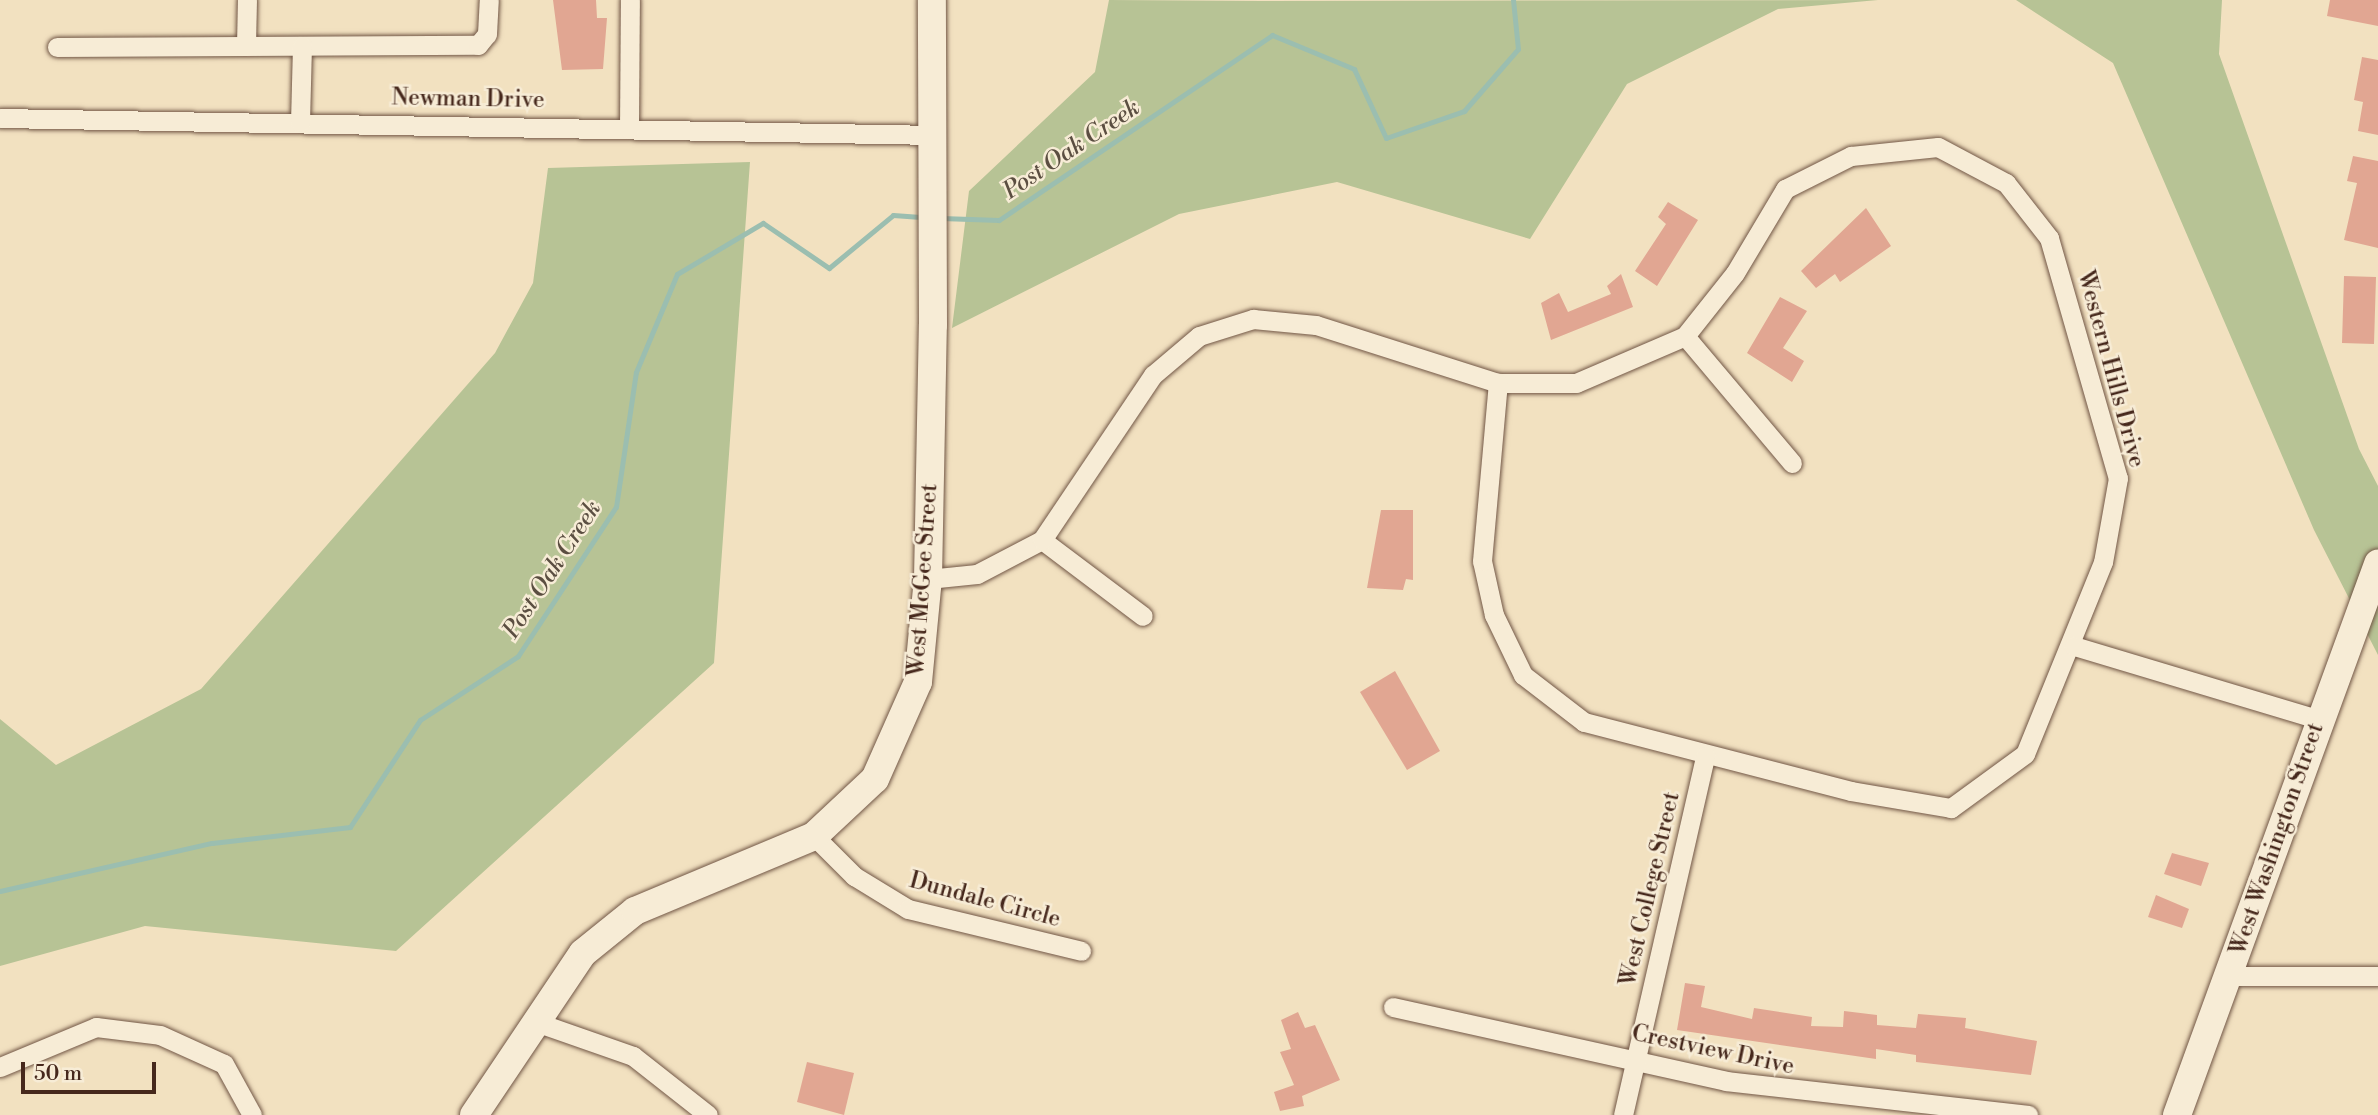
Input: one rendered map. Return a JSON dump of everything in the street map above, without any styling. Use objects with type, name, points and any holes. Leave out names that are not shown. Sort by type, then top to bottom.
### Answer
[{"type":"street","points":[[246,46],[247,0]]},
{"type":"street","points":[[57,47],[478,45],[486,34],[489,0]]},
{"type":"street","points":[[629,129],[630,0]]},
{"type":"street","name":"West McGee Street","points":[[474,1115],[506,1074],[533,1021],[583,953],[635,911],[814,836],[875,779],[913,694],[928,579],[935,168],[932,0]]},
{"type":"street","points":[[300,122],[303,46]]},
{"type":"street","name":"Newman Drive","points":[[0,118],[934,135]]},
{"type":"street","name":"Western Hills Drive","points":[[928,579],[977,574],[1042,540],[1153,374],[1199,336],[1253,319],[1316,325],[1498,383],[1576,383],[1685,336],[1735,273],[1786,189],[1851,156],[1938,147],[2006,183],[2049,238],[2118,478],[2103,562],[2074,646],[2025,754],[1951,808],[1705,756],[1584,722],[1523,675],[1494,615],[1482,561],[1498,383]]},
{"type":"street","points":[[1685,336],[1793,463]]},
{"type":"street","points":[[1042,540],[1143,616]]},
{"type":"street","name":"West Washington Street","points":[[2177,1115],[2229,976],[2318,719],[2378,564]]},
{"type":"street","points":[[2074,646],[2318,719]]},
{"type":"street","name":"West College Street","points":[[1623,1115],[1705,756]]},
{"type":"street","name":"Dundale Circle","points":[[814,836],[854,876],[908,909],[1081,951]]},
{"type":"street","points":[[2229,976],[2378,976]]},
{"type":"street","name":"Crestview Drive","points":[[1393,1007],[1802,1093],[1933,1100],[2028,1115]]},
{"type":"street","points":[[533,1021],[633,1056],[708,1115]]},
{"type":"street","points":[[0,1066],[96,1027],[160,1035],[223,1064],[252,1115]]},
{"type":"green space","points":[[1109,0],[1878,0],[1778,9],[1627,84],[1530,239],[1337,182],[1179,214],[952,328],[969,191],[1095,72]]},
{"type":"green space","points":[[2016,0],[2222,0],[2219,54],[2359,449],[2378,486],[2378,655],[2314,530],[2113,63]]},
{"type":"green space","points":[[750,162],[714,663],[396,951],[145,926],[0,966],[0,719],[56,765],[201,689],[495,353],[533,283],[548,168]]},
{"type":"building","points":[[553,0],[596,0],[597,18],[607,18],[603,69],[562,70]]},
{"type":"building","points":[[2330,0],[2378,0],[2378,26],[2327,16]]},
{"type":"building","points":[[2362,57],[2378,60],[2378,135],[2358,131],[2363,102],[2354,100]]},
{"type":"building","points":[[2353,156],[2378,161],[2378,248],[2344,240],[2357,183],[2347,181]]},
{"type":"building","points":[[1668,202],[1698,220],[1657,286],[1635,271],[1666,224],[1658,217]]},
{"type":"building","points":[[1866,208],[1891,246],[1840,282],[1835,274],[1816,288],[1801,271]]},
{"type":"building","points":[[1621,274],[1633,307],[1551,340],[1541,303],[1559,293],[1568,312],[1611,294],[1607,286]]},
{"type":"building","points":[[2344,276],[2376,277],[2374,344],[2342,343]]},
{"type":"building","points":[[1780,297],[1807,311],[1783,348],[1804,361],[1792,382],[1747,353]]},
{"type":"building","points":[[1381,510],[1413,510],[1413,580],[1406,579],[1403,590],[1367,588]]},
{"type":"building","points":[[1395,671],[1440,751],[1407,770],[1360,692]]},
{"type":"building","points":[[2172,853],[2209,863],[2201,886],[2164,874]]},
{"type":"building","points":[[2156,895],[2189,909],[2182,928],[2148,917]]},
{"type":"building","points":[[1685,983],[1705,986],[1701,1007],[1752,1019],[1754,1008],[1812,1017],[1811,1026],[1843,1027],[1844,1011],[1877,1015],[1877,1025],[1916,1028],[1918,1014],[1966,1018],[1965,1028],[2037,1041],[2031,1075],[1916,1062],[1916,1055],[1876,1049],[1876,1059],[1677,1030]]},
{"type":"building","points":[[1298,1012],[1305,1028],[1315,1025],[1340,1080],[1302,1096],[1304,1106],[1280,1111],[1274,1092],[1294,1085],[1280,1052],[1291,1049],[1281,1020]]},
{"type":"building","points":[[807,1062],[854,1073],[844,1115],[797,1102]]},
{"type":"waterway","name":"Post Oak Creek","points":[[941,218],[999,220],[1272,35],[1354,69],[1386,138],[1464,111],[1518,49],[1513,0]]},
{"type":"waterway","name":"Post Oak Creek","points":[[0,891],[212,843],[350,827],[420,720],[518,656],[616,507],[636,372],[677,274],[763,223],[829,268],[893,215],[924,217]]}]
